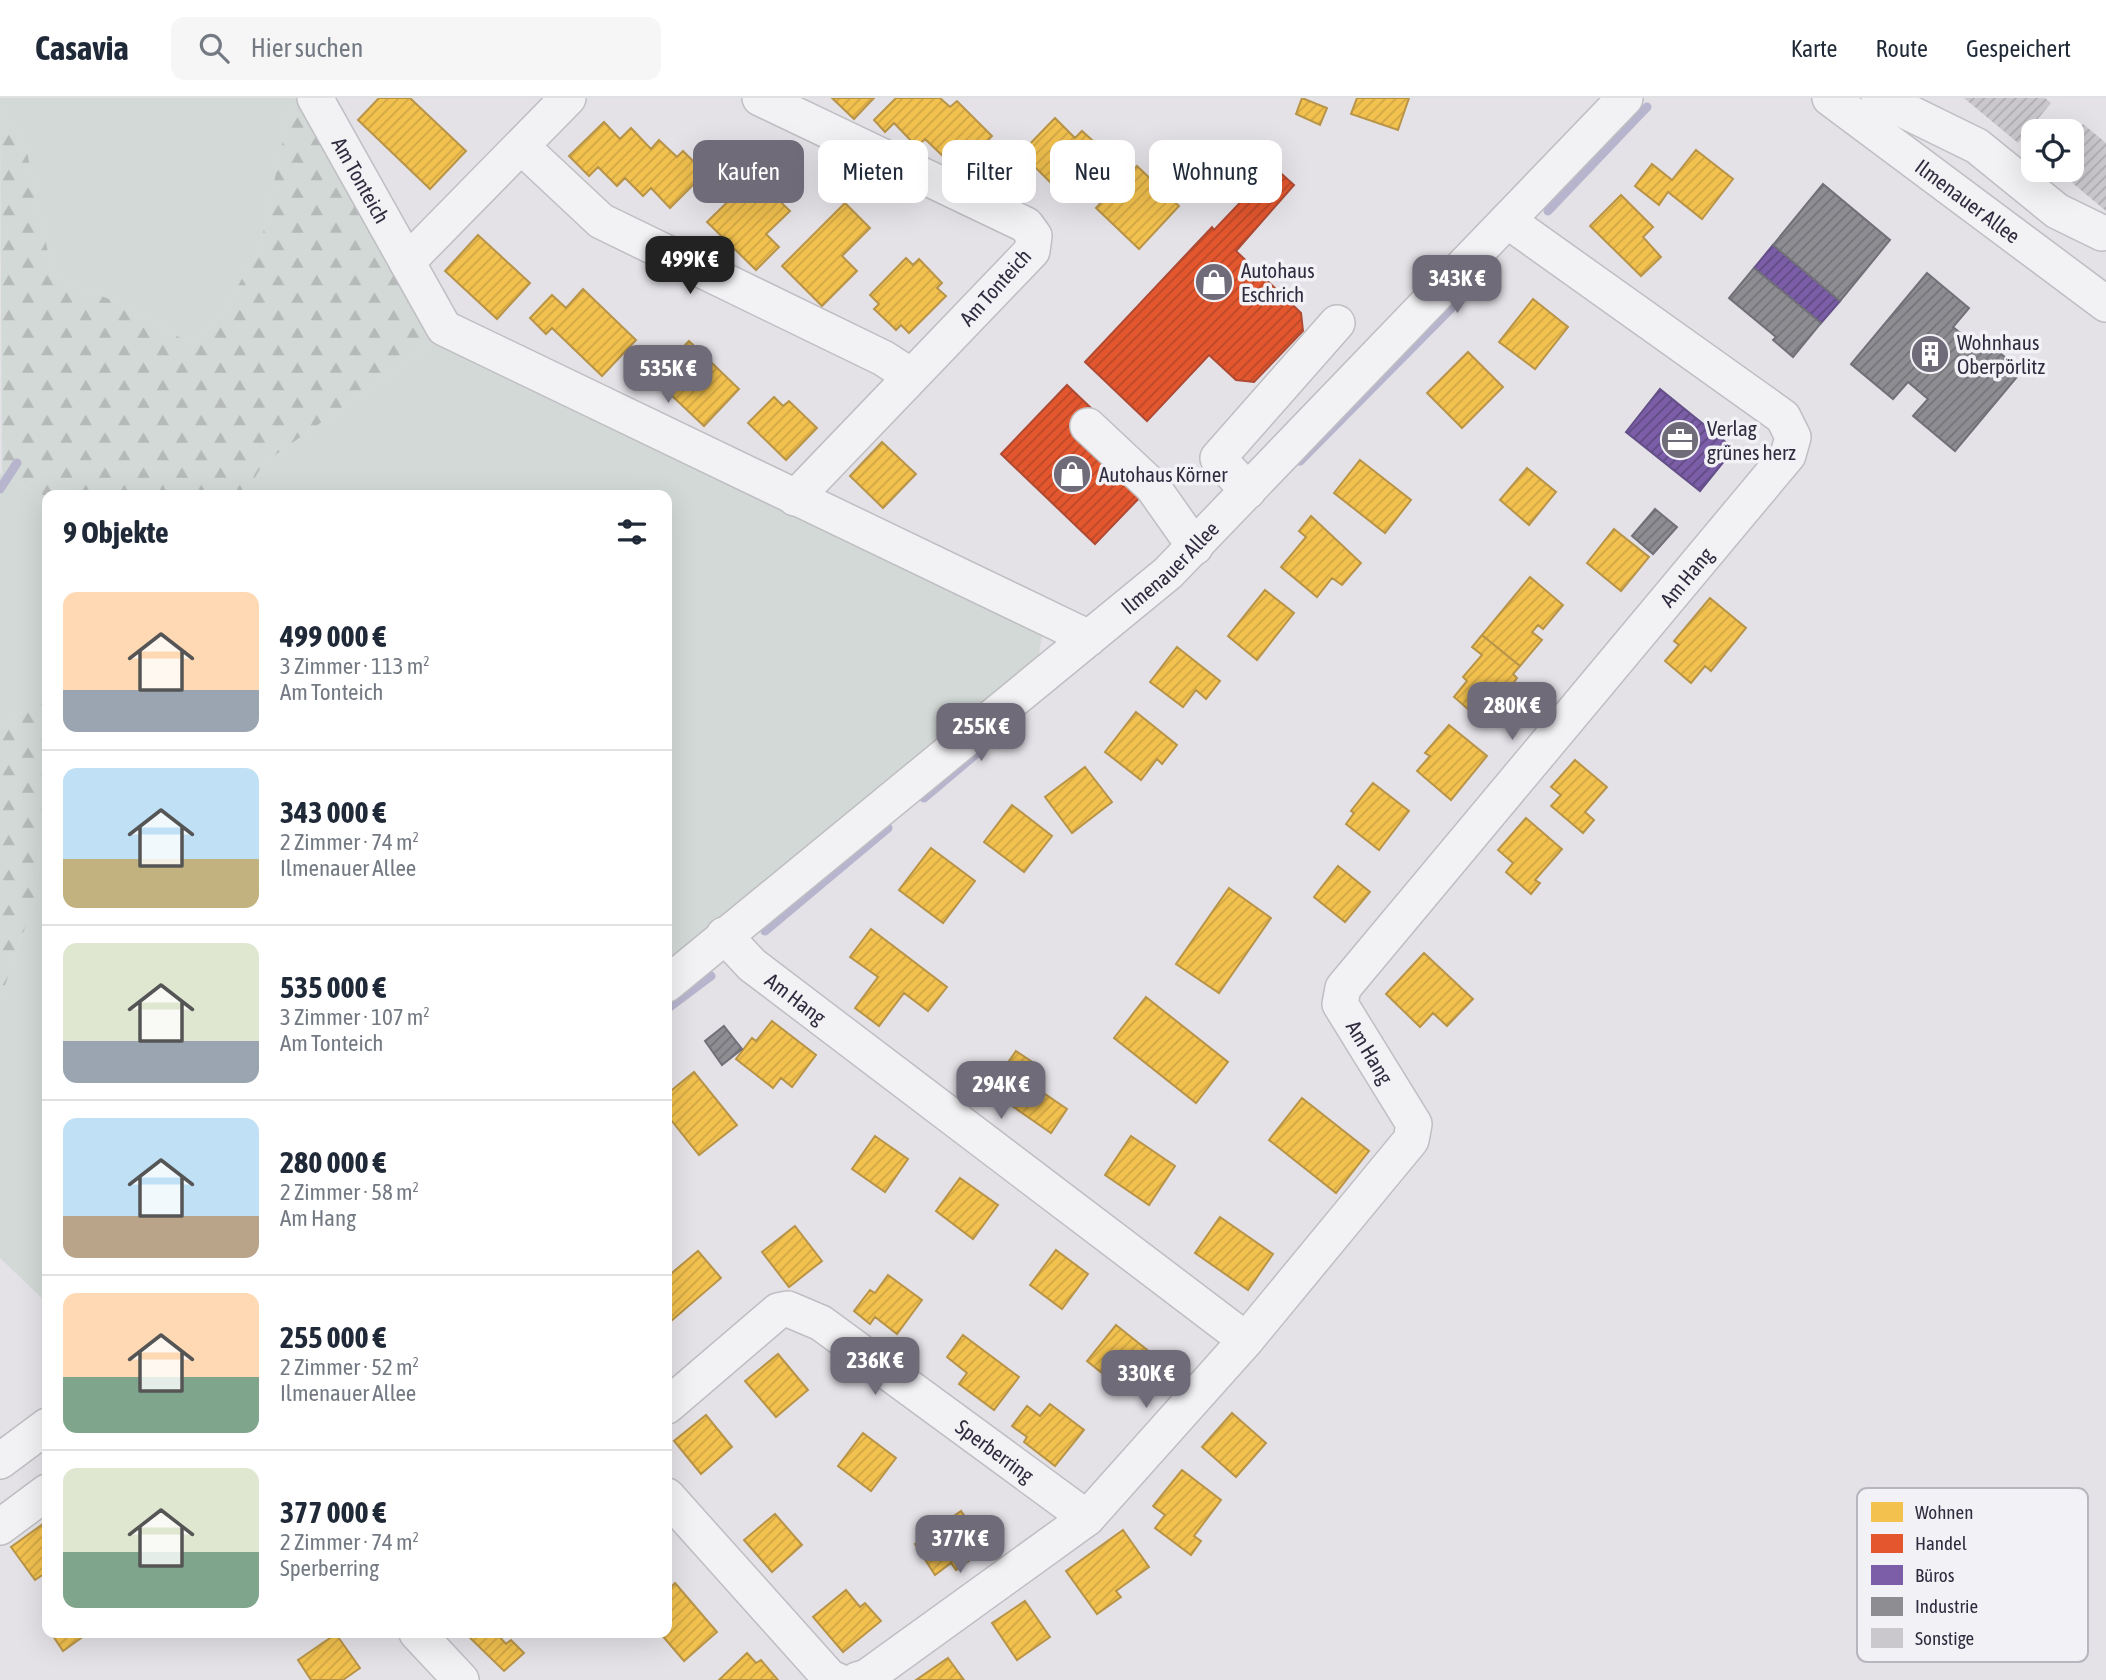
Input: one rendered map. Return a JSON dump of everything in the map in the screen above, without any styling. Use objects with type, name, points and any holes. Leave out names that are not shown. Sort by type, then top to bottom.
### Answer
[{"type":"street","name":"Am Tonteich","points":[[315,98],[444,328],[1090,638]]},
{"type":"street","points":[[407,262],[568,98]]},
{"type":"street","name":"Am Tonteich","points":[[760,98],[1026,225],[1034,236],[1032,251],[795,498]]},
{"type":"street","name":"Ilmenauer Allee","points":[[672,980],[1090,638],[1195,547],[1625,98]]},
{"type":"street","name":"Ilmenauer Allee","points":[[1830,98],[2106,304]]},
{"type":"street","points":[[1879,98],[1977,146],[2057,211],[2102,233]]},
{"type":"street","points":[[522,147],[601,221],[883,358],[911,376]]},
{"type":"street","name":"Am Hang","points":[[724,935],[752,965],[1246,1340],[1411,1140],[1414,1124],[1340,1003],[1342,988],[1788,455],[1793,437],[1783,418],[1508,221]]},
{"type":"street","points":[[1248,491],[1218,458],[1337,323]]},
{"type":"street","points":[[1088,426],[1152,486],[1195,547]]},
{"type":"street","name":"Sperberring","points":[[672,1402],[778,1311],[788,1308],[821,1323],[1087,1518]]},
{"type":"street","points":[[857,1680],[867,1677],[1087,1518],[1246,1340]]},
{"type":"street","points":[[0,1461],[42,1430]]},
{"type":"street","points":[[0,1527],[42,1496]]},
{"type":"street","points":[[672,1502],[830,1678],[836,1680]]},
{"type":"street","points":[[420,1638],[442,1674]]},
{"type":"green space","points":[[0,98],[292,98],[260,247],[219,319],[192,345],[131,308],[53,276],[27,152],[0,107]]},
{"type":"green space","points":[[292,98],[301,98],[433,343],[264,463],[247,490],[42,490],[42,495],[2,476],[0,107],[27,152],[53,276],[131,308],[192,345],[219,319],[260,247]]},
{"type":"green space","points":[[433,343],[906,567],[1042,635],[1038,660],[743,898],[672,962],[672,490],[247,490],[264,463]]},
{"type":"green space","points":[[0,472],[2,476],[42,495],[42,694],[0,730]]},
{"type":"green space","points":[[42,694],[42,832],[34,902],[0,1000],[0,730]]},
{"type":"green space","points":[[42,832],[42,1298],[0,1258],[0,1000],[34,902]]},
{"type":"building: Wohnen","points":[[379,98],[410,98],[466,151],[430,189],[358,120]]},
{"type":"building: Wohnen","points":[[832,98],[874,98],[854,119]]},
{"type":"building: Wohnen","points":[[896,98],[940,98],[950,107],[957,101],[992,136],[988,140],[942,140],[942,155],[928,140],[910,140],[894,123],[885,132],[874,120]]},
{"type":"building: Wohnen","points":[[1302,98],[1327,108],[1320,125],[1296,114]]},
{"type":"building: Wohnen","points":[[1357,98],[1409,98],[1398,130],[1351,114]]},
{"type":"building: Wohnen","points":[[1055,118],[1075,138],[1082,131],[1092,140],[1050,140],[1050,182],[1036,168],[1036,140],[1034,140]]},
{"type":"building: Wohnen","points":[[604,122],[620,139],[631,128],[651,149],[659,140],[677,157],[683,151],[693,161],[693,185],[670,208],[651,188],[643,196],[625,178],[617,186],[598,167],[589,176],[569,156]]},
{"type":"building: Wohnen","points":[[1696,150],[1733,179],[1702,219],[1668,192],[1659,205],[1635,186],[1652,164],[1672,180]]},
{"type":"building: Wohnen","points":[[1137,166],[1149,177],[1149,203],[1176,203],[1179,206],[1139,249],[1096,208],[1101,203],[1135,203]]},
{"type":"building: Wohnen","points":[[1621,195],[1653,227],[1643,237],[1661,257],[1641,276],[1590,226]]},
{"type":"building: Wohnen","points":[[726,203],[782,203],[790,211],[766,234],[779,247],[756,270],[707,222]]},
{"type":"building: Wohnen","points":[[845,203],[870,228],[842,256],[857,271],[822,306],[782,266]]},
{"type":"building: Wohnen","points":[[478,235],[530,283],[497,319],[445,271]]},
{"type":"building: Wohnen","points":[[906,258],[913,265],[919,259],[942,283],[937,288],[946,296],[909,333],[901,325],[896,330],[874,309],[879,304],[870,295]]},
{"type":"building: Wohnen","points":[[583,289],[636,340],[602,376],[552,328],[546,334],[530,318],[552,295],[566,308]]},
{"type":"building: Wohnen","points":[[1533,299],[1568,327],[1535,369],[1499,342]]},
{"type":"building: Wohnen","points":[[689,341],[739,389],[704,426],[653,378]]},
{"type":"building: Wohnen","points":[[1468,352],[1503,387],[1462,428],[1427,393]]},
{"type":"building: Wohnen","points":[[774,397],[783,406],[789,401],[817,428],[786,460],[748,423]]},
{"type":"building: Wohnen","points":[[882,442],[916,474],[883,508],[850,476]]},
{"type":"building: Wohnen","points":[[1360,460],[1411,500],[1385,533],[1334,493]]},
{"type":"building: Wohnen","points":[[1527,468],[1556,492],[1529,525],[1500,500]]},
{"type":"building: Wohnen","points":[[1311,516],[1361,563],[1342,585],[1332,578],[1317,597],[1281,567],[1306,537],[1299,531]]},
{"type":"building: Wohnen","points":[[1614,529],[1649,557],[1621,591],[1587,563]]},
{"type":"building: Wohnen","points":[[1530,577],[1563,605],[1543,629],[1538,625],[1532,632],[1542,640],[1520,666],[1482,635]]},
{"type":"building: Wohnen","points":[[1265,590],[1294,613],[1257,660],[1228,636]]},
{"type":"building: Wohnen","points":[[1710,598],[1746,628],[1711,671],[1705,666],[1691,683],[1665,661],[1679,645],[1674,641]]},
{"type":"building: Wohnen","points":[[1482,635],[1520,666],[1513,674],[1517,678],[1511,686],[1517,691],[1484,723],[1454,697],[1467,681],[1463,677],[1482,655],[1472,647]]},
{"type":"building: Wohnen","points":[[1177,647],[1220,681],[1206,699],[1196,690],[1183,707],[1150,682]]},
{"type":"building: Wohnen","points":[[1136,712],[1177,745],[1162,764],[1157,759],[1141,780],[1105,752]]},
{"type":"building: Wohnen","points":[[1449,725],[1487,756],[1451,800],[1417,771],[1430,756],[1425,753]]},
{"type":"building: Wohnen","points":[[1575,760],[1607,787],[1585,812],[1594,820],[1583,833],[1551,806],[1561,795],[1551,787]]},
{"type":"building: Wohnen","points":[[1085,767],[1112,802],[1072,833],[1045,797]]},
{"type":"building: Wohnen","points":[[1373,783],[1409,811],[1379,850],[1346,824],[1354,813],[1351,811]]},
{"type":"building: Wohnen","points":[[1012,805],[1052,836],[1024,872],[984,842]]},
{"type":"building: Wohnen","points":[[1526,818],[1562,849],[1535,880],[1540,883],[1531,894],[1506,872],[1513,863],[1498,850]]},
{"type":"building: Wohnen","points":[[931,848],[975,881],[943,923],[899,890]]},
{"type":"building: Wohnen","points":[[1338,866],[1370,892],[1345,922],[1314,897]]},
{"type":"building: Wohnen","points":[[1229,888],[1271,918],[1219,993],[1176,964]]},
{"type":"building: Wohnen","points":[[871,929],[947,987],[928,1011],[904,993],[879,1026],[855,1008],[878,977],[850,957]]},
{"type":"building: Wohnen","points":[[1424,953],[1473,999],[1447,1026],[1433,1013],[1420,1027],[1386,994]]},
{"type":"building: Wohnen","points":[[1146,997],[1228,1062],[1196,1103],[1114,1038]]},
{"type":"building: Wohnen","points":[[772,1021],[816,1055],[792,1087],[781,1078],[773,1088],[736,1059],[752,1038],[756,1041]]},
{"type":"building: Wohnen","points":[[1016,1051],[1040,1067],[1029,1083],[1067,1109],[1051,1133],[989,1090]]},
{"type":"building: Wohnen","points":[[694,1072],[737,1125],[699,1155],[672,1121],[672,1090]]},
{"type":"building: Wohnen","points":[[1302,1098],[1369,1151],[1336,1193],[1269,1140]]},
{"type":"building: Wohnen","points":[[875,1136],[908,1159],[885,1192],[852,1169]]},
{"type":"building: Wohnen","points":[[1131,1136],[1175,1166],[1149,1205],[1105,1175]]},
{"type":"building: Wohnen","points":[[960,1178],[998,1205],[973,1239],[936,1211]]},
{"type":"building: Wohnen","points":[[1220,1217],[1273,1254],[1248,1290],[1195,1253]]},
{"type":"building: Wohnen","points":[[795,1226],[822,1261],[789,1287],[762,1252]]},
{"type":"building: Wohnen","points":[[1056,1250],[1088,1274],[1062,1309],[1030,1285]]},
{"type":"building: Wohnen","points":[[698,1251],[721,1278],[672,1320],[672,1273]]},
{"type":"building: Wohnen","points":[[888,1275],[922,1300],[897,1334],[875,1317],[870,1324],[854,1311],[870,1290],[875,1293]]},
{"type":"building: Wohnen","points":[[1116,1325],[1151,1353],[1122,1389],[1087,1361]]},
{"type":"building: Wohnen","points":[[963,1335],[1019,1377],[994,1410],[959,1384],[967,1373],[947,1357]]},
{"type":"building: Wohnen","points":[[778,1354],[808,1390],[776,1417],[745,1381]]},
{"type":"building: Wohnen","points":[[1050,1404],[1084,1430],[1055,1466],[1024,1442],[1027,1437],[1012,1426],[1027,1406],[1040,1416]]},
{"type":"building: Wohnen","points":[[1232,1413],[1266,1443],[1236,1477],[1202,1447]]},
{"type":"building: Wohnen","points":[[706,1415],[732,1447],[701,1474],[674,1441]]},
{"type":"building: Wohnen","points":[[863,1433],[896,1458],[871,1491],[838,1466]]},
{"type":"building: Wohnen","points":[[1182,1470],[1221,1500],[1194,1536],[1201,1541],[1191,1555],[1155,1528],[1165,1515],[1153,1506]]},
{"type":"building: Wohnen","points":[[961,1511],[987,1548],[956,1570],[951,1563],[935,1575],[915,1544]]},
{"type":"building: Wohnen","points":[[775,1514],[802,1545],[772,1572],[744,1540]]},
{"type":"building: Wohnen","points":[[42,1525],[42,1575],[35,1580],[11,1547]]},
{"type":"building: Wohnen","points":[[1123,1530],[1149,1567],[1116,1591],[1121,1597],[1097,1614],[1066,1571]]},
{"type":"building: Wohnen","points":[[675,1583],[717,1632],[684,1661],[664,1638],[672,1638],[672,1586]]},
{"type":"building: Wohnen","points":[[846,1590],[860,1607],[865,1603],[881,1621],[843,1652],[813,1617]]},
{"type":"building: Wohnen","points":[[1025,1601],[1050,1637],[1017,1660],[992,1623]]},
{"type":"building: Wohnen","points":[[54,1638],[81,1638],[63,1651]]},
{"type":"building: Wohnen","points":[[330,1638],[339,1638],[360,1668],[343,1680],[311,1680],[298,1660]]},
{"type":"building: Wohnen","points":[[470,1638],[501,1638],[506,1644],[511,1640],[524,1653],[504,1671]]},
{"type":"building: Wohnen","points":[[747,1653],[756,1663],[761,1660],[778,1680],[719,1680]]},
{"type":"building: Wohnen","points":[[948,1658],[964,1680],[916,1680]]},
{"type":"building: Handel","name":"Autohaus Eschrich","points":[[1282,174],[1294,185],[1282,199]]},
{"type":"building: Handel","name":"Autohaus Eschrich","points":[[1240,203],[1278,203],[1236,251],[1301,313],[1303,331],[1254,382],[1236,380],[1209,355],[1147,421],[1085,362],[1212,227],[1214,230]]},
{"type":"building: Handel","name":"Autohaus Körner","points":[[1067,385],[1095,412],[1144,493],[1095,544],[1001,454]]},
{"type":"building: Büros","points":[[1773,245],[1840,301],[1821,323],[1754,268]]},
{"type":"building: Büros","name":"Verlag grünes herz","points":[[1660,389],[1734,449],[1700,491],[1626,432]]},
{"type":"building: Industrie","points":[[1823,184],[1890,240],[1840,301],[1773,245]]},
{"type":"building: Industrie","points":[[1754,268],[1821,323],[1793,357],[1773,340],[1776,337],[1729,298]]},
{"type":"building: Industrie","name":"Wohnhaus Oberpörlitz","points":[[1927,273],[1969,308],[1953,327],[1974,344],[1980,337],[2022,371],[1955,451],[1913,416],[1928,399],[1908,382],[1893,399],[1851,364]]},
{"type":"building: Industrie","points":[[1655,509],[1677,527],[1653,554],[1632,536]]},
{"type":"building: Industrie","points":[[724,1026],[742,1049],[722,1065],[705,1041]]},
{"type":"building: Sonstige","points":[[1964,98],[2045,98],[2051,103],[2038,119],[2021,119],[2021,139],[2018,143]]},
{"type":"building: Sonstige","points":[[2084,125],[2106,143],[2106,211],[2071,182],[2084,182]]},
{"type":"waterway","points":[[1548,211],[1647,107]]},
{"type":"waterway","points":[[1300,461],[1491,268]]},
{"type":"waterway","points":[[0,489],[17,463]]},
{"type":"waterway","points":[[924,798],[1020,717]]},
{"type":"waterway","points":[[765,931],[888,828]]},
{"type":"waterway","points":[[672,1005],[711,976]]},
{"type":"place","name":"Autohaus Eschrich","points":[[1214,282]]},
{"type":"place","name":"Wohnhaus Oberpörlitz","points":[[1930,354]]},
{"type":"place","name":"Verlag grünes herz","points":[[1680,440]]},
{"type":"place","name":"Autohaus Körner","points":[[1072,474]]}]
